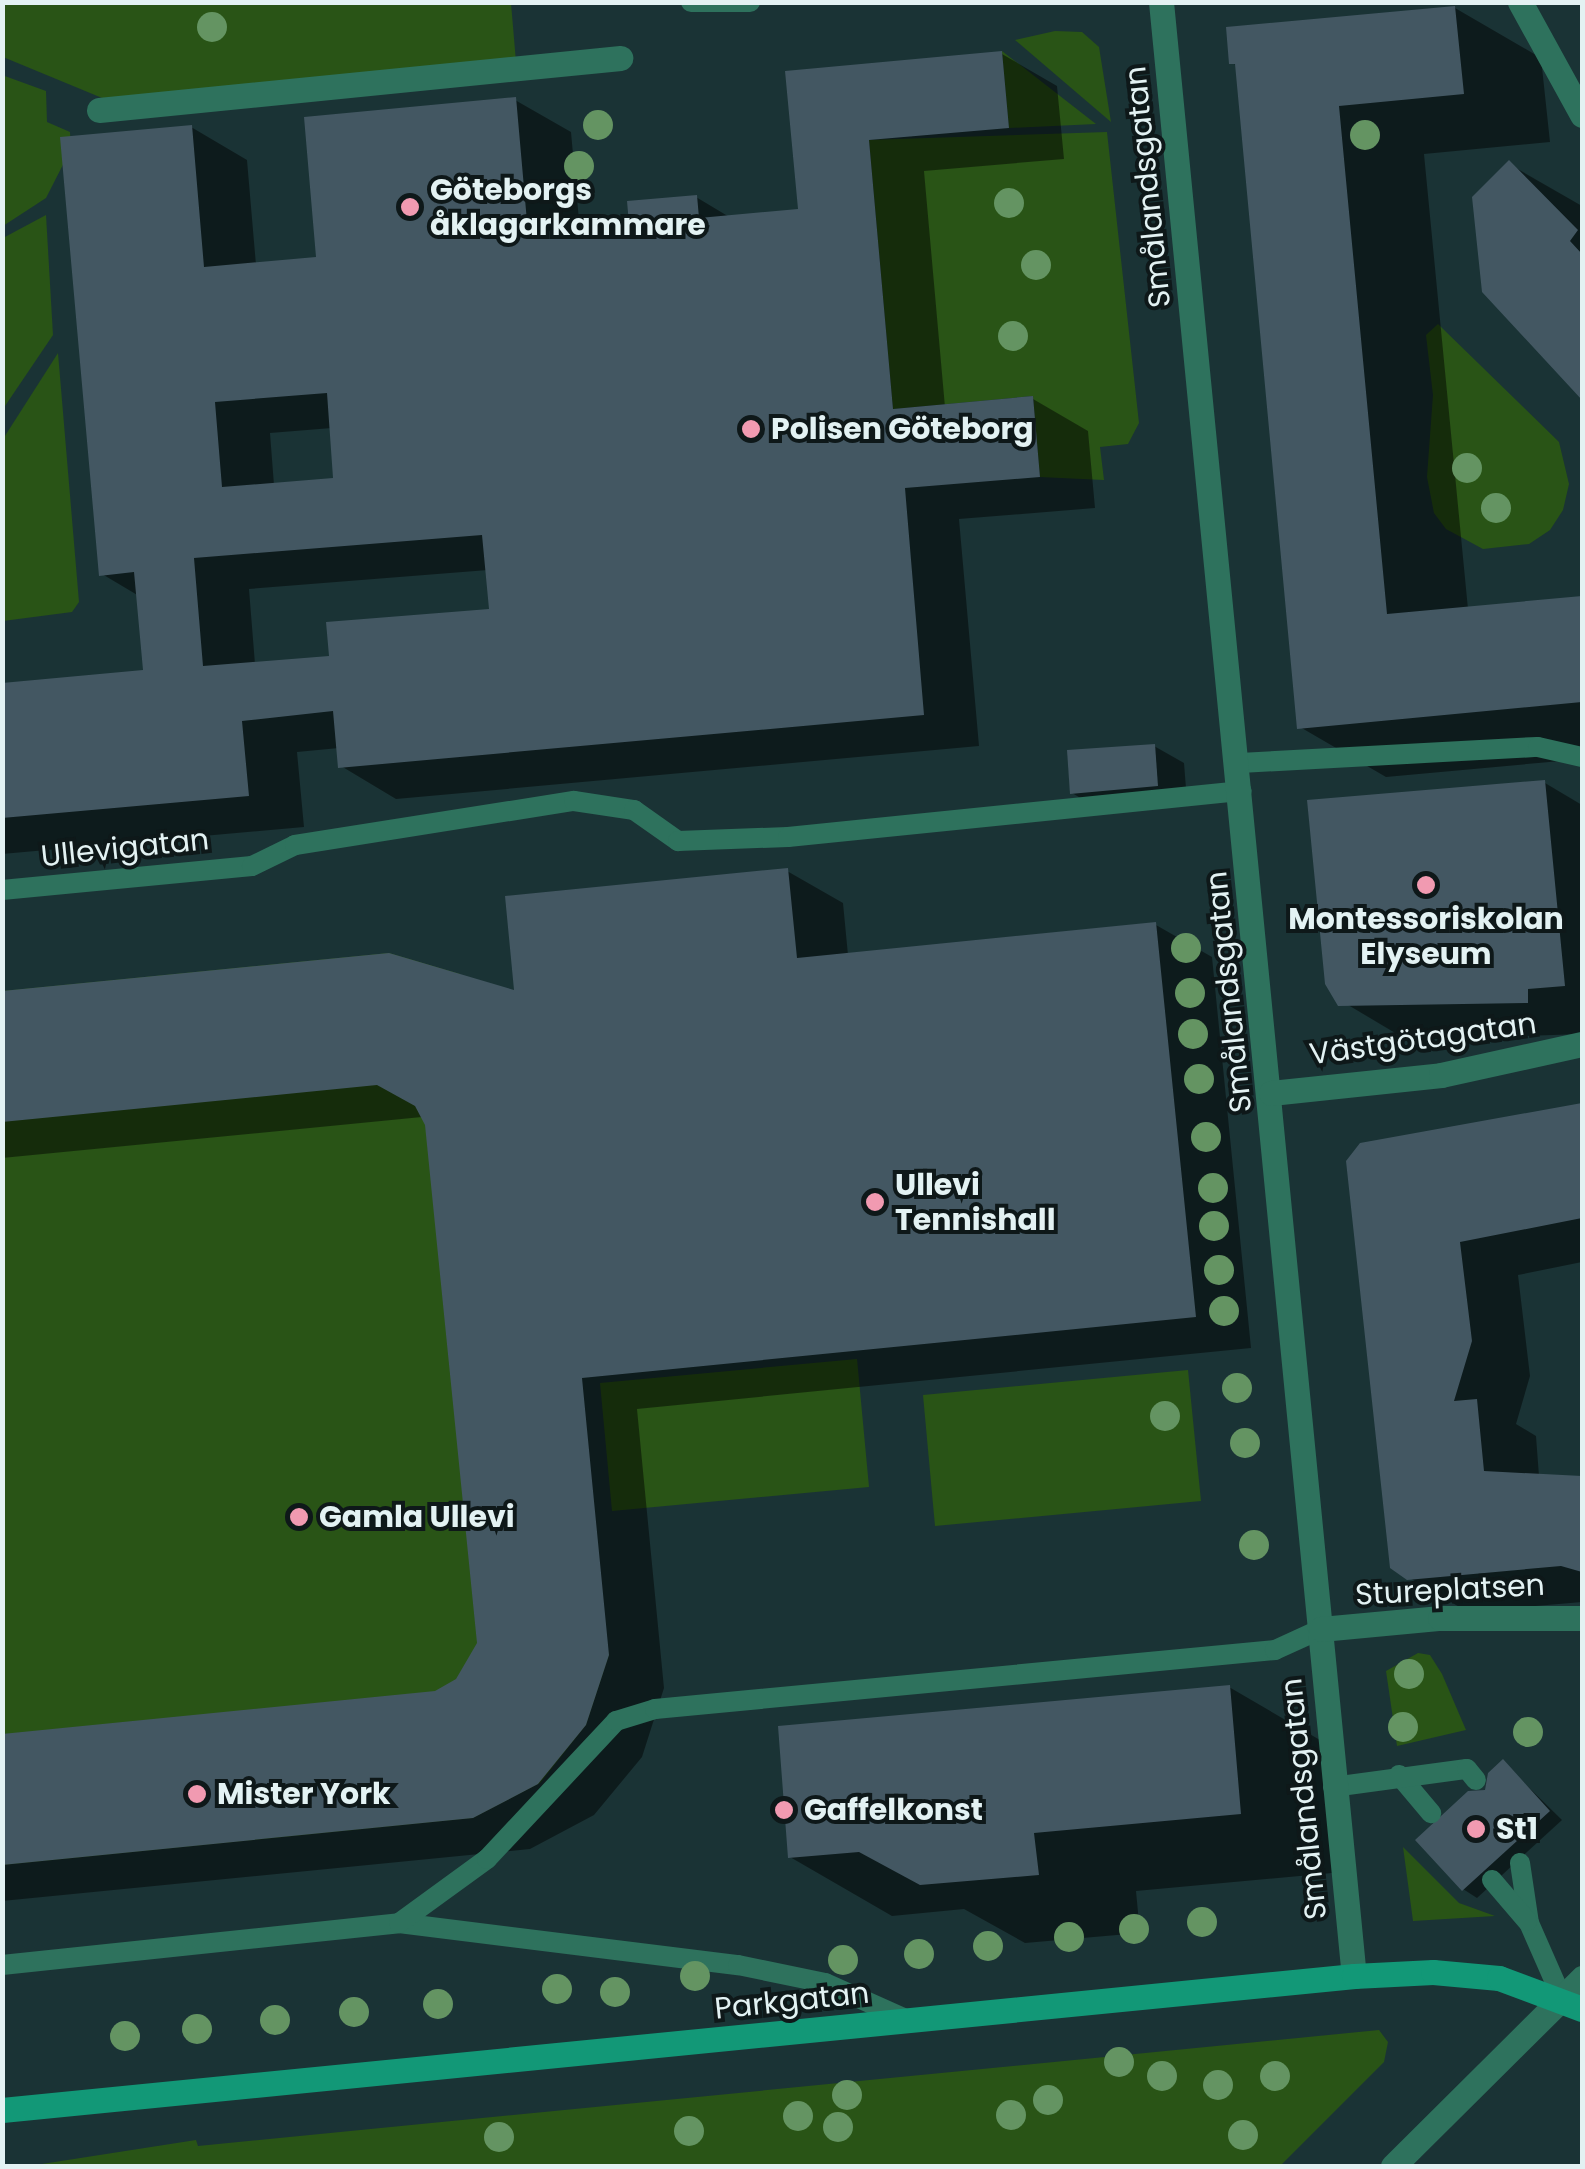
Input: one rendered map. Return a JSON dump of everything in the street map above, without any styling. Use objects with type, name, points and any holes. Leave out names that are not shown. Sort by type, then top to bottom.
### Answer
[{"type":"main road","name":"Parkgatan","points":[[2,2110],[1354,1976],[1433,1972],[1499,1978],[1572,2003]]},
{"type":"street","name":"Smålandsgatan","points":[[1161,2],[1240,763],[1333,1787],[1354,1976]]},
{"type":"street","points":[[1520,2],[1582,114]]},
{"type":"street","points":[[99,110],[620,58]]},
{"type":"street","name":"Västgötagatan","points":[[1272,1093],[1441,1075],[1582,1044]]},
{"type":"street","name":"Stureplatsen","points":[[1321,1629],[1440,1618],[1582,1618]]},
{"type":"street","points":[[1393,2166],[1572,2003],[1582,1978]]},
{"type":"lane","points":[[690,2],[750,2]]},
{"type":"lane","points":[[1240,763],[1538,747],[1582,757]]},
{"type":"lane","name":"Ullevigatan","points":[[2,890],[252,866],[295,845],[574,800],[634,810],[678,841],[788,837],[1242,796]]},
{"type":"lane","points":[[400,1923],[488,1859],[616,1720],[655,1709],[1276,1650],[1321,1629]]},
{"type":"lane","points":[[1333,1787],[1467,1768],[1476,1780]]},
{"type":"lane","points":[[1399,1776],[1431,1814]]},
{"type":"lane","points":[[1520,1863],[1529,1922]]},
{"type":"lane","points":[[1492,1880],[1529,1922],[1572,2003]]},
{"type":"lane","points":[[4,1965],[400,1923],[738,1965],[825,1983],[912,2022]]},
{"type":"green space","points":[[2,3],[511,3],[516,62],[107,100],[3,57]]},
{"type":"green space","points":[[1055,31],[1082,32],[1099,47],[1111,122],[1015,40]]},
{"type":"green space","points":[[1002,51],[1096,124],[1009,128]]},
{"type":"green space","points":[[2,75],[46,91],[47,122],[70,132],[71,149],[46,198],[3,226]]},
{"type":"green space","points":[[1107,132],[1139,423],[1128,444],[1100,447],[1104,480],[1040,477],[1033,396],[893,409],[869,140]]},
{"type":"green space","points":[[46,215],[53,335],[3,409],[3,238]]},
{"type":"green space","points":[[1438,324],[1559,442],[1569,484],[1563,510],[1550,530],[1529,544],[1483,549],[1446,529],[1434,513],[1427,477],[1433,395],[1426,335]]},
{"type":"green space","points":[[58,353],[79,602],[72,612],[3,621],[3,439]]},
{"type":"green space","name":"Gamla Ullevi","points":[[389,953],[460,974],[609,1655],[586,1725],[540,1783],[473,1818],[3,1865],[3,991]]},
{"type":"green space","points":[[857,1359],[869,1487],[612,1511],[600,1383]]},
{"type":"green space","points":[[1188,1370],[1201,1501],[935,1526],[923,1395]]},
{"type":"green space","points":[[1418,1653],[1430,1655],[1442,1674],[1466,1730],[1397,1746],[1386,1671]]},
{"type":"green space","points":[[1403,1847],[1459,1903],[1495,1916],[1413,1921]]},
{"type":"green space","points":[[1379,2030],[1388,2042],[1384,2062],[1280,2166],[29,2166],[196,2140],[198,2146]]},
{"type":"building","points":[[1455,6],[1464,94],[1339,106],[1387,614],[1582,596],[1582,702],[1297,729],[1235,64],[1229,64],[1226,27]]},
{"type":"building","name":"Polisen Göteborg","points":[[1002,51],[1009,128],[869,140],[893,409],[1033,396],[1040,477],[905,488],[924,715],[338,768],[333,711],[242,721],[249,796],[2,818],[2,683],[143,670],[134,572],[99,576],[60,137],[192,125],[204,267],[316,257],[304,117],[516,97],[528,233],[629,224],[627,201],[697,195],[699,218],[798,209],[785,71]],"holes":[[[327,393],[333,478],[222,487],[215,402]],[[482,535],[489,609],[326,622],[329,656],[203,666],[194,558]]]},
{"type":"building","points":[[1509,160],[1578,230],[1570,241],[1582,254],[1582,400],[1482,292],[1472,197]]},
{"type":"building","points":[[1155,744],[1158,786],[1070,794],[1067,750]]},
{"type":"building","points":[[1545,780],[1565,986],[1528,989],[1528,1003],[1338,1006],[1325,984],[1307,800]]},
{"type":"building","points":[[788,868],[797,958],[1156,922],[1196,1317],[582,1378],[609,1655],[586,1725],[538,1784],[473,1818],[2,1865],[2,1734],[435,1691],[456,1679],[477,1643],[425,1125],[415,1106],[377,1085],[2,1122],[2,991],[389,953],[514,990],[505,896]]},
{"type":"building","points":[[1582,1103],[1582,1218],[1460,1242],[1472,1341],[1454,1401],[1477,1399],[1484,1471],[1582,1476],[1582,1572],[1561,1566],[1407,1580],[1390,1568],[1346,1161],[1360,1143]]},
{"type":"building","points":[[1230,1685],[1241,1814],[1034,1833],[1039,1875],[920,1885],[859,1852],[788,1858],[778,1726]]},
{"type":"building","points":[[1503,1759],[1550,1811],[1462,1891],[1415,1840],[1468,1791],[1485,1790],[1488,1773]]},
{"type":"place","name":"Göteborgs åklagarkammare","points":[[410,207]]},
{"type":"place","name":"Polisen Göteborg","points":[[751,429]]},
{"type":"place","name":"Montessoriskolan Elyseum","points":[[1426,885]]},
{"type":"place","name":"Ullevi Tennishall","points":[[875,1202]]},
{"type":"place","name":"Gamla Ullevi","points":[[299,1517]]},
{"type":"place","name":"Mister York","points":[[197,1794]]},
{"type":"place","name":"Gaffelkonst","points":[[784,1810]]},
{"type":"place","name":"St1","points":[[1476,1829]]}]
